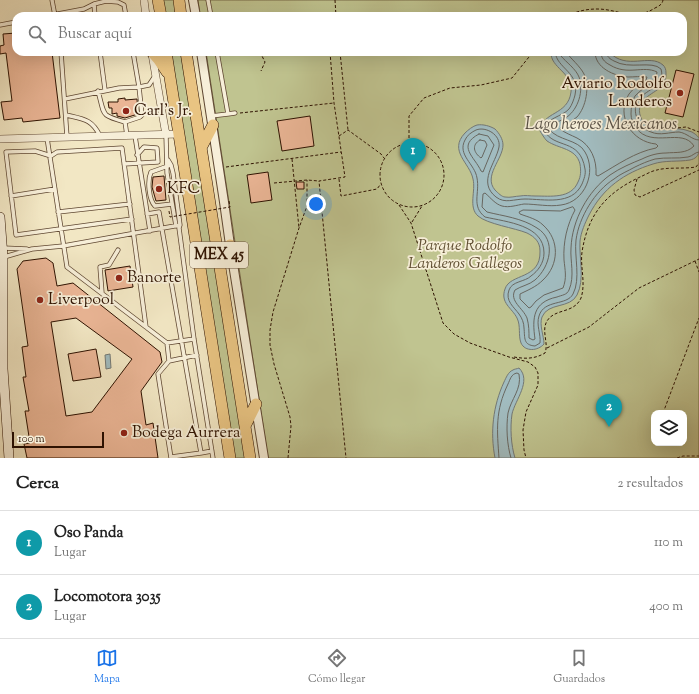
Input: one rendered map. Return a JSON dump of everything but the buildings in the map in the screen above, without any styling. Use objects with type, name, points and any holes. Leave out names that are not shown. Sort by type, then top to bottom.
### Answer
[{"type":"main road","points":[[158,0],[160,12]]},
{"type":"main road","points":[[179,0],[180,12]]},
{"type":"main road","points":[[155,56],[163,65],[171,82]]},
{"type":"main road","name":"MEX 45","points":[[167,56],[230,458]]},
{"type":"main road","name":"MEX 45","points":[[187,56],[250,458]]},
{"type":"main road","points":[[201,148],[212,121]]},
{"type":"main road","points":[[0,217],[3,257],[2,369],[9,458]]},
{"type":"main road","points":[[219,258],[230,245]]},
{"type":"main road","points":[[245,426],[256,404]]},
{"type":"street","points":[[144,0],[146,12]]},
{"type":"street","points":[[194,0],[196,12]]},
{"type":"street","points":[[153,56],[166,135]]},
{"type":"street","points":[[202,56],[264,458]]},
{"type":"street","points":[[0,139],[179,134]]},
{"type":"lane","points":[[52,0],[54,12]]},
{"type":"lane","points":[[208,0],[210,12]]},
{"type":"lane","points":[[70,12],[84,9],[94,4],[106,1],[118,2],[124,5],[125,12]]},
{"type":"lane","points":[[94,4],[95,12]]},
{"type":"lane","points":[[0,25],[12,23]]},
{"type":"lane","points":[[61,56],[68,137]]},
{"type":"lane","points":[[101,56],[105,90]]},
{"type":"lane","points":[[98,91],[104,114],[108,117],[125,122],[140,117],[142,115],[134,56]]},
{"type":"lane","points":[[218,56],[228,114]]},
{"type":"lane","points":[[65,99],[98,91],[149,85],[156,75]]},
{"type":"lane","points":[[212,121],[228,114],[235,113]]},
{"type":"lane","points":[[66,115],[83,119],[95,125],[100,136]]},
{"type":"lane","points":[[125,122],[127,136]]},
{"type":"lane","points":[[166,135],[172,204],[178,226]]},
{"type":"lane","points":[[135,136],[138,163],[150,231]]},
{"type":"lane","points":[[47,138],[51,156],[66,267],[167,343],[194,339]]},
{"type":"lane","points":[[124,164],[158,162],[157,148],[144,146],[137,155]]},
{"type":"lane","points":[[51,156],[57,152],[122,148],[146,327]]},
{"type":"lane","points":[[51,156],[35,151],[6,152],[16,235],[132,219]]},
{"type":"lane","points":[[169,165],[151,172],[149,177],[152,202],[155,206],[172,204]]},
{"type":"lane","points":[[169,165],[173,173],[178,226],[213,458]]},
{"type":"lane","points":[[11,196],[55,189]]},
{"type":"lane","points":[[58,212],[130,204]]},
{"type":"lane","points":[[147,214],[159,212],[163,229],[201,453]]},
{"type":"lane","points":[[2,248],[32,249],[63,246],[178,226]]},
{"type":"lane","points":[[3,257],[32,249]]},
{"type":"lane","points":[[102,293],[100,267],[109,265],[118,250]]},
{"type":"lane","points":[[167,343],[169,361]]},
{"type":"lane","points":[[197,355],[169,361],[158,374],[171,457],[212,451]]},
{"type":"path","points":[[336,0],[336,12]]},
{"type":"path","points":[[648,12],[662,4],[663,0]]},
{"type":"path","points":[[574,12],[599,9],[613,12]]},
{"type":"path","points":[[262,56],[265,62],[262,70]]},
{"type":"path","points":[[274,183],[308,180],[319,181],[345,177],[334,103],[330,56]]},
{"type":"path","points":[[340,56],[348,130],[381,154],[384,159]]},
{"type":"path","points":[[409,143],[409,116],[424,98],[450,88],[481,85],[512,78],[530,56]]},
{"type":"path","points":[[235,113],[334,103]]},
{"type":"path","points":[[668,129],[686,128],[699,132]]},
{"type":"path","points":[[339,136],[348,130]]},
{"type":"path","points":[[399,205],[410,208],[422,206],[431,201],[438,194],[443,184],[444,174],[442,164],[437,155],[429,148],[419,144],[409,143],[390,151],[380,167],[379,176],[381,185],[388,197],[399,205],[411,223],[443,323],[454,334],[470,343],[528,362],[535,367],[538,373],[538,385],[526,412],[523,430],[526,458]]},
{"type":"path","points":[[219,168],[341,152]]},
{"type":"path","points":[[292,158],[299,228]]},
{"type":"path","points":[[509,357],[523,359],[538,357],[545,353],[547,348],[545,330],[547,321],[552,315],[571,308],[580,299],[583,285],[581,258],[583,243],[595,214],[603,202],[615,191],[657,170],[696,167],[699,163]]},
{"type":"path","points":[[637,179],[634,190],[635,195],[640,197],[699,170]]},
{"type":"path","points":[[339,178],[341,196],[377,189],[381,185]]},
{"type":"path","points":[[288,458],[291,426],[290,417],[274,364],[270,345],[270,330],[273,312],[307,206],[308,180]]},
{"type":"path","points":[[319,181],[346,458]]},
{"type":"path","points":[[169,211],[170,217],[230,207],[229,201]]},
{"type":"path","points":[[411,223],[422,206]]},
{"type":"path","points":[[547,348],[589,327],[639,288],[699,259]]},
{"type":"path","points":[[695,261],[699,272]]},
{"type":"path","points":[[663,410],[699,318]]},
{"type":"path","points":[[677,458],[683,456],[699,456]]},
{"type":"green space","points":[[162,0],[178,0],[180,12],[164,12]]},
{"type":"green space","name":"Parque Rodolfo Landeros Gallegos","points":[[198,0],[699,0],[699,458],[268,458],[207,56],[687,56],[687,12],[200,12]]},
{"type":"green space","points":[[171,56],[187,56],[248,458],[232,458]]},
{"type":"water","name":"Lago heroes Mexicanos","points":[[552,56],[614,56],[623,60],[651,61],[663,65],[666,72],[666,79],[661,87],[645,98],[640,105],[639,111],[641,117],[645,124],[653,129],[682,129],[697,135],[699,138],[699,152],[692,160],[658,163],[633,172],[615,183],[601,197],[589,215],[581,234],[581,282],[577,295],[569,302],[549,309],[545,312],[541,320],[544,344],[532,350],[525,348],[521,343],[517,318],[505,302],[504,294],[508,284],[513,280],[531,272],[536,267],[539,260],[540,251],[538,242],[527,233],[482,219],[478,216],[473,208],[473,179],[459,151],[459,146],[460,139],[465,133],[475,126],[486,126],[495,129],[502,138],[503,145],[491,179],[495,190],[504,197],[560,195],[571,191],[579,180],[580,164],[578,159],[571,152],[547,141],[540,131],[545,120],[560,110],[569,100],[571,92],[569,80]]},
{"type":"water","points":[[110,354],[111,368],[106,369],[105,355]]},
{"type":"water","points":[[519,368],[523,373],[524,379],[522,391],[512,414],[512,442],[515,458],[495,458],[493,429],[497,400],[507,375],[514,369]]},
{"type":"place","name":"Aviario Rodolfo Landeros","points":[[680,93]]},
{"type":"place","name":"Carl's Jr.","points":[[126,111]]},
{"type":"place","name":"Oso Panda","points":[[413,171]]},
{"type":"place","name":"KFC","points":[[159,189]]},
{"type":"place","name":"Banorte","points":[[119,278]]},
{"type":"place","name":"Liverpool","points":[[40,300]]},
{"type":"place","name":"Locomotora 3035","points":[[609,427]]},
{"type":"place","name":"Bodega Aurrera","points":[[124,433]]}]
